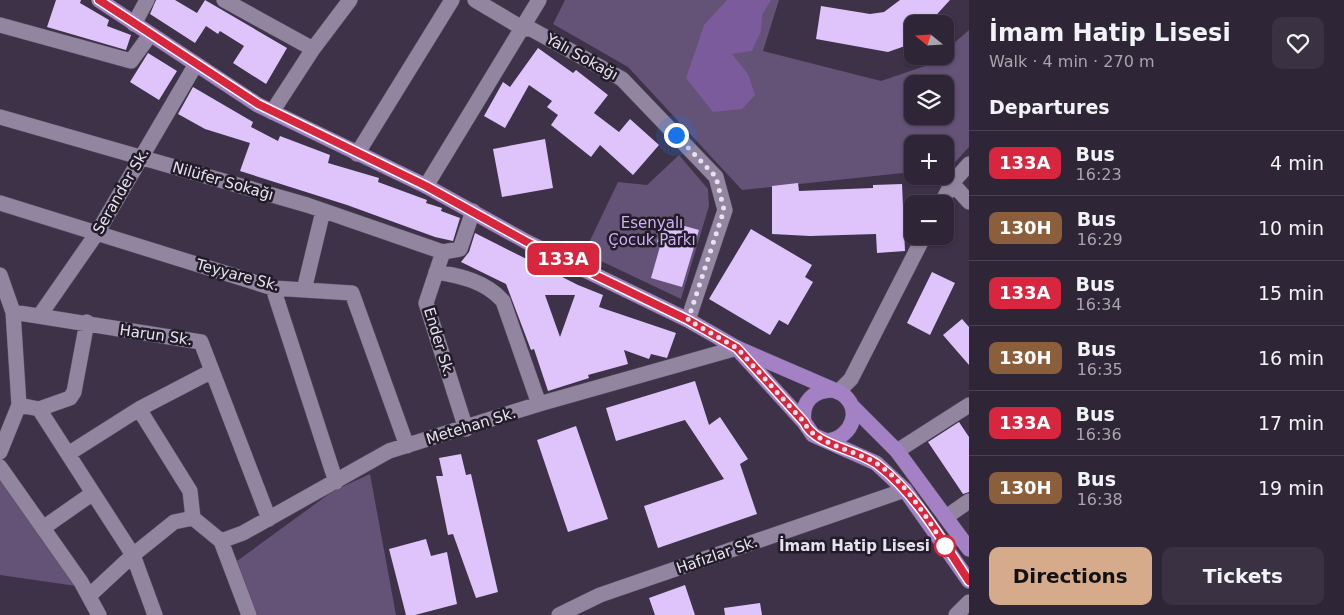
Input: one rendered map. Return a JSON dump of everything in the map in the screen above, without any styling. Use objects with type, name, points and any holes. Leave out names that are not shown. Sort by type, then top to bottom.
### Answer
[{"type":"main road","points":[[99,0],[272,112],[426,186],[527,242],[688,320],[737,348],[843,396],[897,450],[969,549]]},
{"type":"main road","points":[[737,348],[804,422],[813,435],[828,440],[876,463],[905,490],[969,581]]},
{"type":"main road","points":[[804,422],[803,414],[810,398],[816,393],[843,396]]},
{"type":"main road","points":[[828,440],[836,439],[849,430],[853,422],[843,396]]},
{"type":"street","points":[[134,24],[147,0]]},
{"type":"street","points":[[224,0],[313,49]]},
{"type":"street","points":[[272,112],[313,49],[350,0]]},
{"type":"street","points":[[357,154],[452,0]]},
{"type":"street","name":"Yalı Sokağı","points":[[475,0],[522,28],[531,29],[622,79],[716,177],[724,210],[688,320]]},
{"type":"street","points":[[426,186],[539,0]]},
{"type":"street","points":[[0,25],[131,61],[150,34]]},
{"type":"street","name":"Serander Sk.","points":[[40,315],[97,233],[196,64]]},
{"type":"street","name":"Nilüfer Sokağı","points":[[0,117],[323,210],[443,252]]},
{"type":"street","points":[[954,181],[969,164]]},
{"type":"street","points":[[954,185],[969,202]]},
{"type":"street","name":"Teyyare Sk.","points":[[0,203],[273,288],[352,292],[407,446]]},
{"type":"street","points":[[304,290],[323,210]]},
{"type":"street","points":[[443,252],[460,249],[473,211]]},
{"type":"street","points":[[843,396],[919,245]]},
{"type":"street","name":"Ender Sk.","points":[[443,252],[426,303],[466,428]]},
{"type":"street","points":[[436,272],[469,278],[498,295],[503,301],[539,404]]},
{"type":"street","points":[[0,275],[13,312],[19,405],[0,452]]},
{"type":"street","points":[[273,288],[336,482]]},
{"type":"street","name":"Harun Sk.","points":[[13,312],[87,322],[107,328],[201,342],[270,519]]},
{"type":"street","points":[[19,405],[39,410],[70,398],[74,392],[87,322]]},
{"type":"street","name":"Metehan Sk.","points":[[221,541],[243,533],[270,519],[389,451],[539,404],[737,348]]},
{"type":"street","points":[[68,454],[139,410],[212,371]]},
{"type":"street","points":[[897,450],[969,405]]},
{"type":"street","points":[[39,410],[133,555],[155,615]]},
{"type":"street","points":[[139,410],[190,491],[193,518],[221,541],[249,615]]},
{"type":"street","points":[[0,467],[89,596],[99,615]]},
{"type":"street","name":"Hafızlar Sk.","points":[[559,615],[600,595],[905,490]]},
{"type":"street","points":[[43,528],[93,493]]},
{"type":"street","points":[[946,517],[969,500]]},
{"type":"street","points":[[89,596],[133,555],[174,522],[193,518]]},
{"type":"street","points":[[956,615],[969,602]]},
{"type":"green space","points":[[565,0],[779,0],[763,51],[881,81],[928,65],[954,65],[954,43],[969,30],[969,147],[954,163],[954,135],[904,135],[904,173],[742,190],[628,67],[553,24]]},
{"type":"green space","name":"Esenyalı Çocuk Parkı","points":[[679,155],[708,189],[709,206],[681,299],[584,253],[618,182],[647,185]]},
{"type":"green space","points":[[370,474],[396,615],[256,615],[237,561],[333,491]]},
{"type":"green space","points":[[0,479],[76,586],[0,575]]},
{"type":"shaded area","points":[[727,0],[771,0],[762,15],[761,31],[752,51],[732,54],[748,74],[755,95],[742,109],[713,112],[686,78],[704,25]]},
{"type":"building","points":[[56,0],[81,0],[80,3],[109,20],[107,26],[131,35],[126,50],[47,27]]},
{"type":"building","points":[[156,0],[175,0],[197,13],[205,0],[287,48],[266,84],[233,63],[244,46],[220,31],[218,34],[206,26],[195,43],[150,14]]},
{"type":"building","points":[[900,0],[950,0],[936,15],[904,15],[904,46],[888,52],[816,39],[821,6],[870,14],[884,12]]},
{"type":"building","points":[[538,48],[573,73],[576,70],[608,95],[594,113],[619,132],[630,119],[659,145],[633,175],[600,145],[591,157],[551,125],[558,115],[547,107],[552,101],[529,85],[505,128],[484,116],[503,82],[510,87]]},
{"type":"building","points":[[148,53],[177,71],[159,100],[130,82]]},
{"type":"building","points":[[193,87],[253,122],[251,127],[278,141],[280,136],[330,155],[328,163],[379,178],[378,182],[427,200],[426,203],[442,208],[441,211],[460,218],[453,241],[435,237],[347,205],[240,171],[250,143],[205,129],[178,114]]},
{"type":"building","points":[[545,139],[553,188],[502,197],[493,149]]},
{"type":"building","points":[[798,183],[799,191],[873,188],[873,185],[902,184],[905,251],[877,253],[876,234],[810,236],[772,234],[772,186]]},
{"type":"building","points":[[663,220],[699,230],[682,287],[651,278],[661,243],[657,242]]},
{"type":"building","points":[[751,229],[812,265],[805,277],[813,282],[788,325],[779,320],[770,335],[709,299]]},
{"type":"building","points":[[475,233],[578,285],[603,295],[599,307],[676,333],[667,358],[651,354],[649,359],[624,350],[628,364],[588,375],[589,378],[548,391],[534,349],[531,350],[506,284],[461,262],[469,252]],"holes":[[[545,295],[575,295],[560,337]]]},
{"type":"building","points":[[932,272],[955,283],[930,335],[907,323]]},
{"type":"building","points":[[962,319],[969,327],[969,365],[943,335]]},
{"type":"building","points":[[695,381],[709,425],[720,417],[748,459],[740,464],[757,514],[658,548],[644,506],[724,479],[685,420],[616,441],[606,408]]},
{"type":"building","points":[[959,422],[969,437],[969,492],[963,494],[928,442]]},
{"type":"building","points":[[576,426],[608,519],[568,532],[537,440]]},
{"type":"building","points":[[461,454],[466,475],[471,474],[498,592],[476,598],[453,534],[448,535],[436,476],[443,476],[439,458]]},
{"type":"building","points":[[426,539],[431,556],[447,552],[457,604],[415,615],[406,615],[389,549]]},
{"type":"building","points":[[685,585],[695,615],[655,615],[649,598]]},
{"type":"building","points":[[760,603],[762,615],[725,615],[724,608]]},
{"type":"bus line","name":"133A","points":[[99,0],[258,104],[426,186],[527,242],[688,320],[737,348],[804,422],[813,435],[820,439],[828,440],[876,463],[905,490],[969,581]]},
{"type":"place","name":"İmam Hatip Lisesi","points":[[945,546]]},
{"type":"route","points":[[676,135],[716,177],[724,210],[688,320],[737,348],[804,422],[813,435],[820,439],[828,440],[876,463],[905,490],[945,546]]}]
